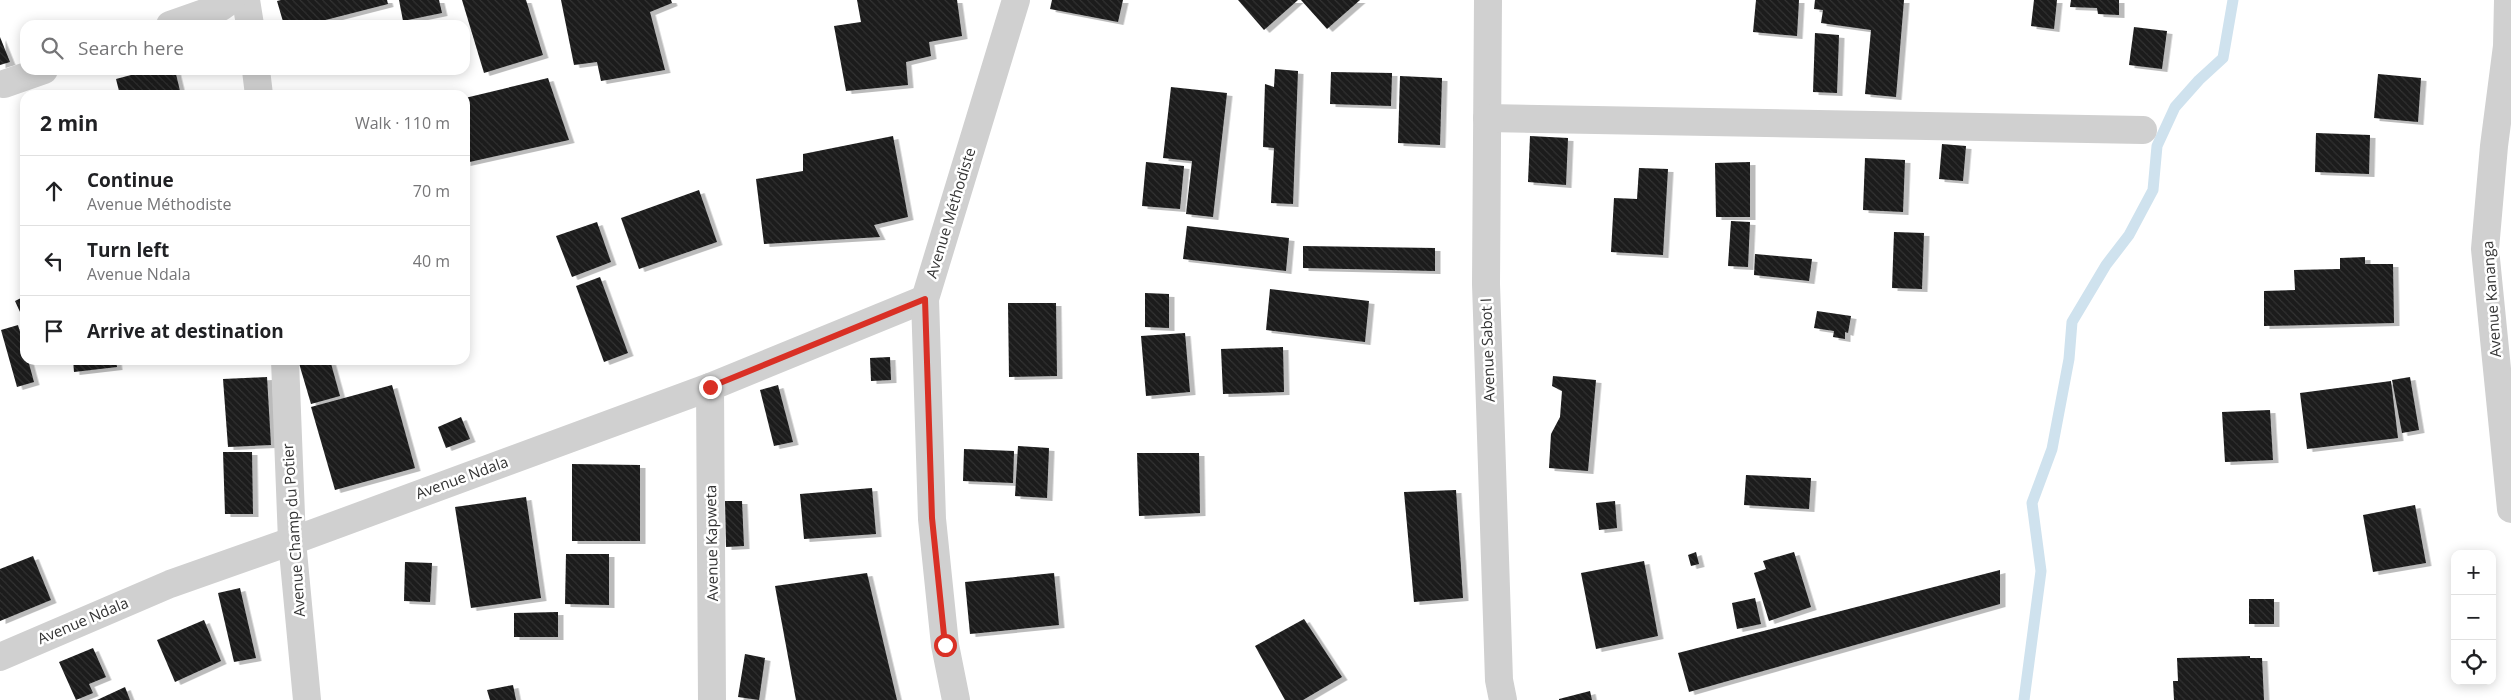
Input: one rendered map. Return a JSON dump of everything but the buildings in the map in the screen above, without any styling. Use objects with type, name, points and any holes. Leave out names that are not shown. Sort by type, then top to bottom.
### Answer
[{"type":"street","points":[[184,20],[221,7],[231,0]]},
{"type":"street","points":[[246,0],[249,20]]},
{"type":"street","name":"Avenue Méthodiste","points":[[956,700],[945,645],[932,518],[925,299],[1016,0]]},
{"type":"street","name":"Avenue Sabot I","points":[[1488,0],[1486,294],[1499,680],[1503,700]]},
{"type":"street","name":"Avenue Kananga","points":[[2508,0],[2507,46],[2494,146],[2485,248],[2511,509]]},
{"type":"street","points":[[4,84],[30,75]]},
{"type":"street","points":[[257,75],[258,90]]},
{"type":"street","points":[[1487,118],[2143,130]]},
{"type":"street","name":"Avenue Ndala","points":[[0,657],[170,584],[710,387],[925,299]]},
{"type":"street","name":"Avenue Champ du Potier","points":[[285,365],[292,541],[307,700]]},
{"type":"street","name":"Avenue Kapweta","points":[[710,387],[712,700]]},
{"type":"waterway","points":[[2024,700],[2041,571],[2032,503],[2052,449],[2069,359],[2072,322],[2106,265],[2129,235],[2153,190],[2157,146],[2175,107],[2199,80],[2223,58],[2233,0]]},
{"type":"route","points":[[710,387],[925,299],[932,518],[945,645]]}]
